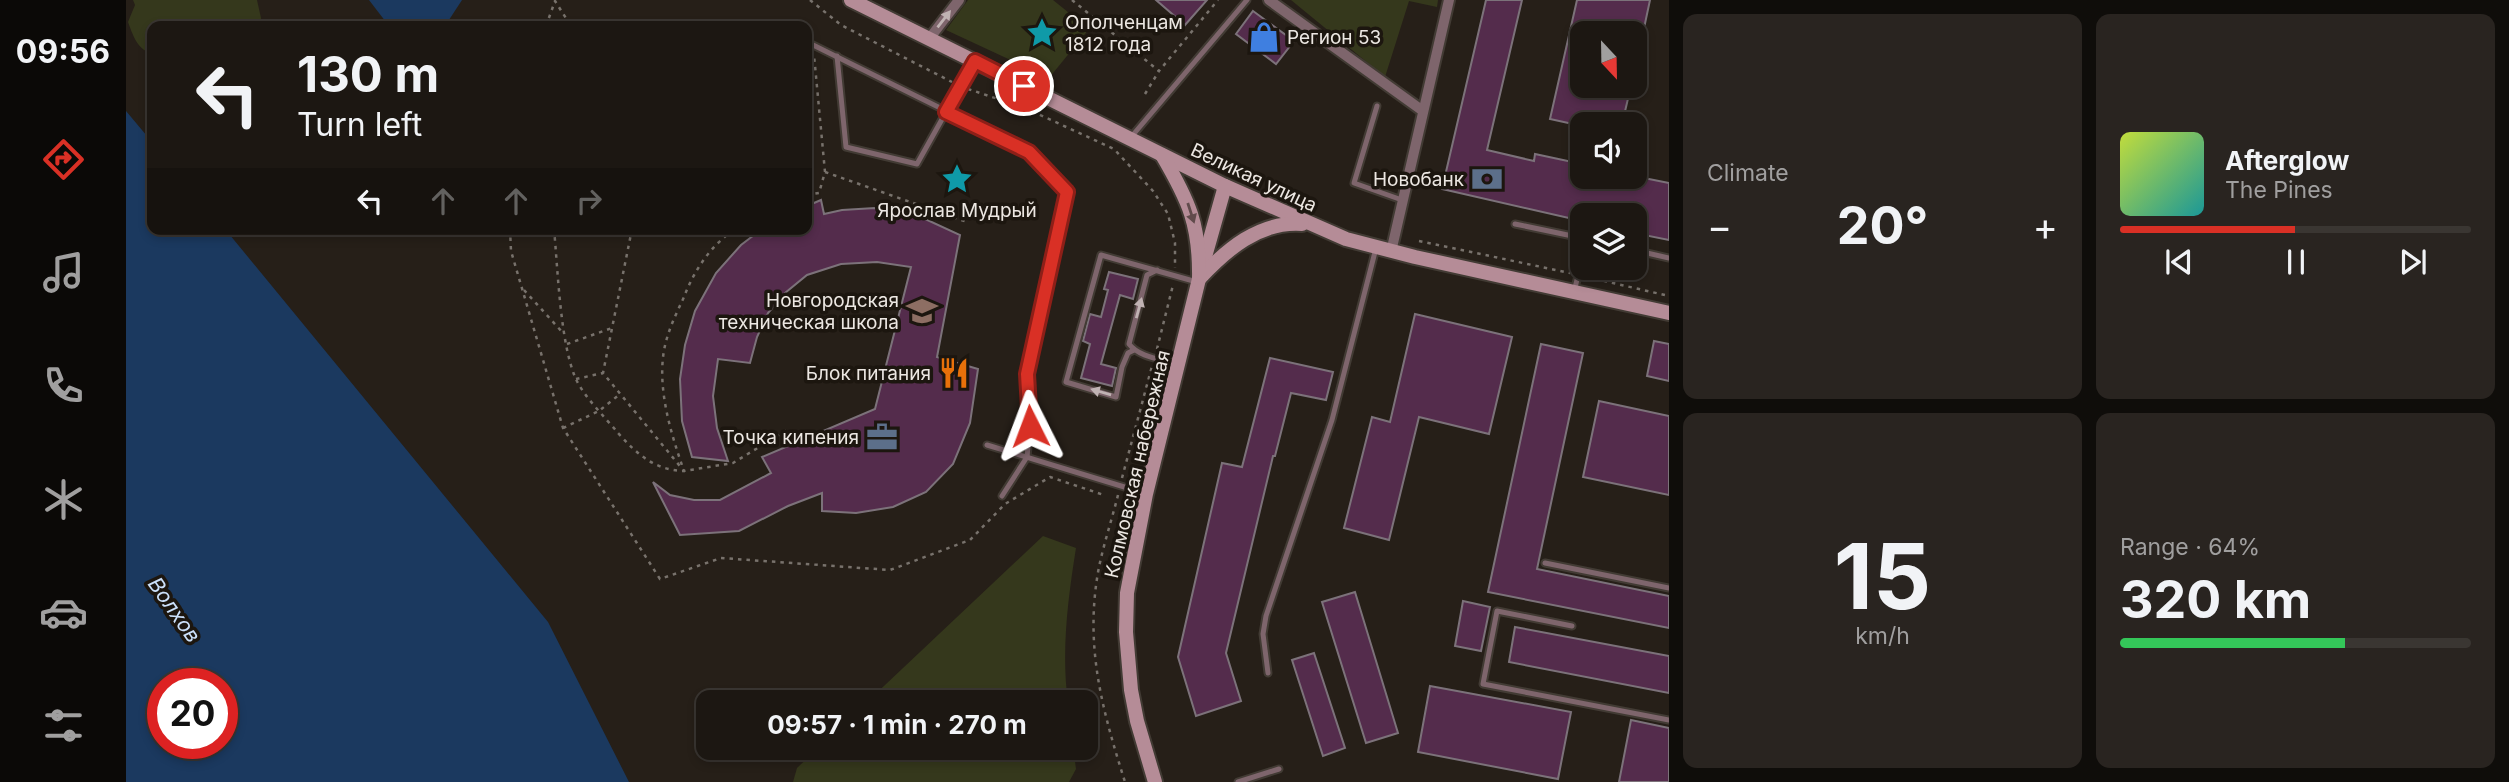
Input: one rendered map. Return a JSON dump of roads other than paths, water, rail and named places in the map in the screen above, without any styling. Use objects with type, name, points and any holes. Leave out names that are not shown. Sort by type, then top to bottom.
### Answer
[{"type":"main road","name":"Великая улица","points":[[851,0],[1225,186],[1314,227],[1391,252],[1669,313]]},
{"type":"main road","points":[[1161,154],[1191,208],[1199,246],[1199,281]]},
{"type":"main road","points":[[1199,281],[1225,186]]},
{"type":"main road","points":[[1199,281],[1232,248],[1266,228],[1293,223],[1314,227]]},
{"type":"main road","name":"Колмовская набережная","points":[[1155,782],[1133,704],[1126,632],[1128,580],[1146,494],[1199,281]]},
{"type":"street","points":[[929,39],[959,0]]},
{"type":"street","points":[[1269,0],[1423,111]]},
{"type":"street","points":[[1391,252],[1449,0]]},
{"type":"lane","points":[[1130,139],[1247,0]]},
{"type":"lane","points":[[812,44],[1029,152],[1067,192],[1027,374],[1030,426],[1027,457],[1002,496]]},
{"type":"lane","points":[[837,56],[846,147],[917,164],[975,61]]},
{"type":"lane","points":[[1377,106],[1354,183],[1402,200]]},
{"type":"lane","points":[[1515,224],[1570,235]]},
{"type":"lane","points":[[1268,673],[1263,634],[1266,616],[1332,420],[1376,248]]},
{"type":"lane","points":[[1647,253],[1669,258]]},
{"type":"lane","points":[[1179,365],[1134,351],[1128,353],[1122,367],[1116,397],[1066,382],[1101,255],[1199,281]]},
{"type":"lane","points":[[1134,351],[1129,344],[1147,275],[1157,270]]},
{"type":"lane","points":[[1574,292],[1577,280]]},
{"type":"lane","points":[[987,444],[1146,494]]},
{"type":"lane","points":[[1545,563],[1669,588]]},
{"type":"lane","points":[[1572,626],[1497,611],[1483,684],[1669,720]]},
{"type":"lane","points":[[1238,782],[1279,769]]},
{"type":"water","points":[[369,0],[462,0],[448,21],[385,21]]},
{"type":"water","name":"Волхов","points":[[126,111],[147,136],[147,235],[230,235],[548,622],[629,782],[126,782]]},
{"type":"place","name":"Ополченцам 1812 года","points":[[1042,33]]},
{"type":"place","name":"Регион 53","points":[[1264,37]]},
{"type":"place","name":"Ярослав Мудрый","points":[[957,179]]},
{"type":"place","name":"Новобанк","points":[[1487,179]]},
{"type":"place","name":"Новгородская техническая школа","points":[[922,311]]},
{"type":"place","name":"Блок питания","points":[[954,373]]},
{"type":"place","name":"Точка кипения","points":[[882,437]]}]
